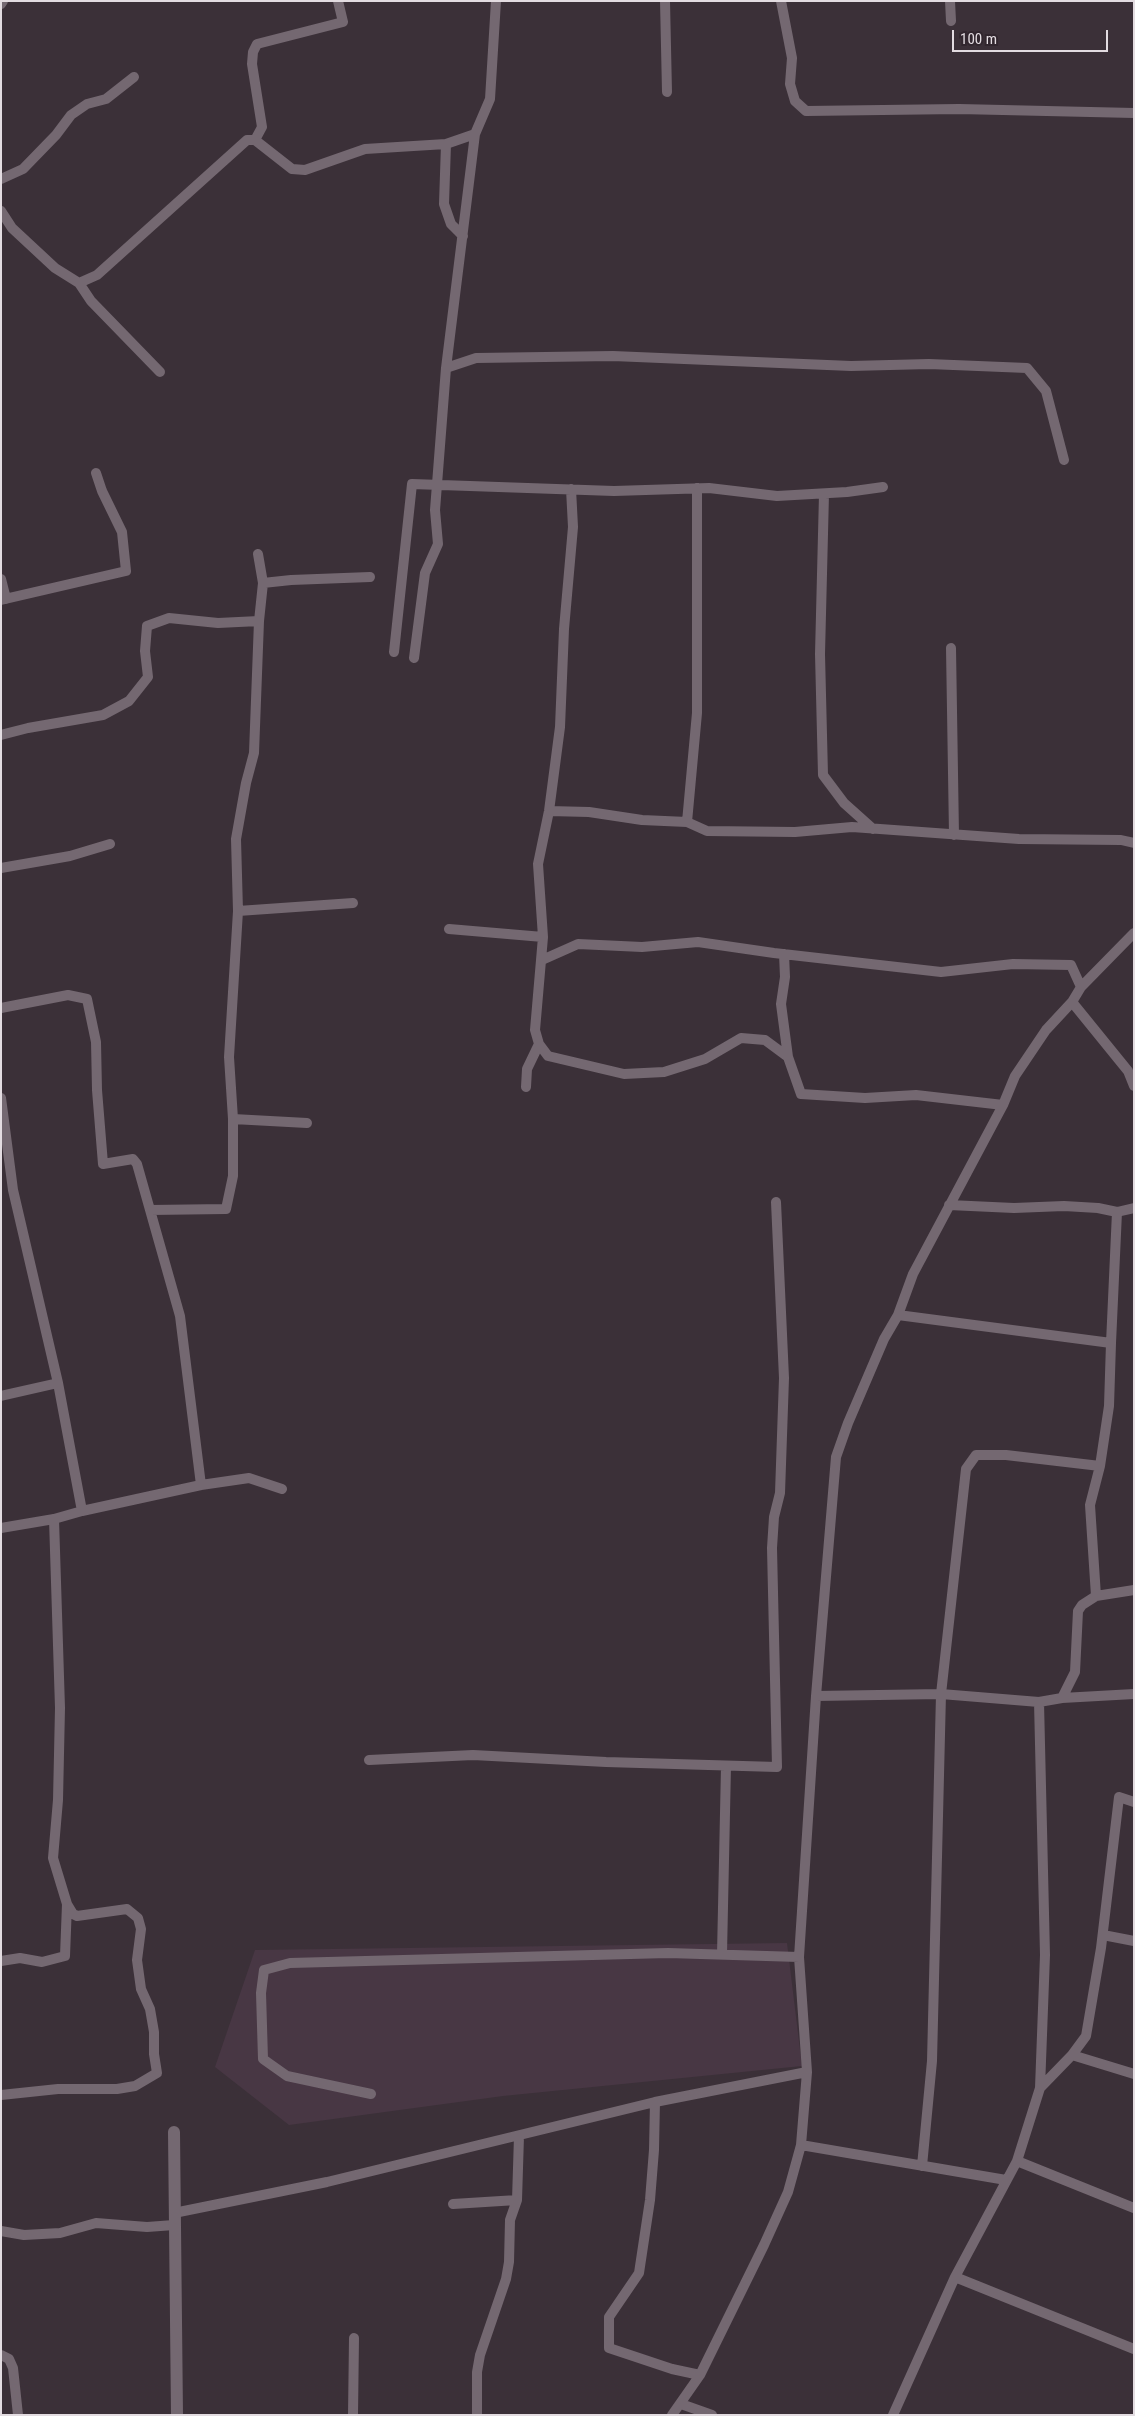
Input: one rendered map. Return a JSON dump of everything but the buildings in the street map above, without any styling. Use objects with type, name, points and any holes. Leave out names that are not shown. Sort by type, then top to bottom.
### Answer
[{"type":"street","points":[[255,140],[262,127],[252,64],[253,52],[258,44],[343,22],[338,1]]},
{"type":"street","points":[[414,658],[425,574],[438,544],[435,510],[446,368],[475,134],[490,99],[496,1]]},
{"type":"street","points":[[665,1],[668,92]]},
{"type":"street","points":[[782,1],[792,58],[790,84],[794,101],[806,111],[959,109],[1134,113]]},
{"type":"street","points":[[950,1],[951,21]]},
{"type":"street","points":[[1,179],[22,169],[56,135],[71,114],[87,104],[106,99],[134,77]]},
{"type":"street","points":[[79,283],[97,275],[247,140],[255,140],[292,168],[305,170],[365,149],[446,144],[475,134]]},
{"type":"street","points":[[446,144],[444,204],[451,224],[463,236]]},
{"type":"street","points":[[1,211],[19,235],[55,268],[79,283],[91,301],[160,372]]},
{"type":"street","points":[[446,368],[476,358],[613,356],[851,366],[929,364],[1027,368],[1046,391],[1064,460]]},
{"type":"street","points":[[1,579],[4,599],[126,571],[122,532],[102,491],[96,473]]},
{"type":"street","points":[[394,652],[412,484],[614,491],[698,488],[777,496],[824,494],[883,487]]},
{"type":"street","points":[[687,822],[697,713],[698,488]]},
{"type":"street","points":[[571,489],[573,527],[564,629],[560,726],[549,811],[538,864],[543,937],[535,1030],[539,1044],[548,1056],[624,1074],[664,1072],[705,1059],[741,1038],[766,1040],[788,1057]]},
{"type":"street","points":[[824,494],[820,654],[822,775],[844,803],[873,829]]},
{"type":"street","points":[[150,1210],[226,1209],[232,1176],[233,1119],[228,1057],[238,911],[236,839],[254,753],[259,621],[263,583],[258,554]]},
{"type":"street","points":[[263,583],[370,577]]},
{"type":"street","points":[[1,735],[28,728],[103,715],[129,701],[148,677],[145,651],[147,626],[169,618],[218,623],[259,621]]},
{"type":"street","points":[[951,648],[954,835]]},
{"type":"street","points":[[549,811],[589,812],[642,820],[687,822],[707,831],[795,832],[852,827],[1019,839],[1121,840],[1134,843]]},
{"type":"street","points":[[1,868],[70,856],[110,844]]},
{"type":"street","points":[[238,911],[353,903]]},
{"type":"street","points":[[449,929],[543,937]]},
{"type":"street","points":[[672,2415],[700,2375],[788,2192],[801,2145],[807,2072],[799,1957],[816,1696],[836,1457],[848,1423],[884,1339],[898,1315],[913,1274],[1003,1105],[1015,1076],[1046,1030],[1072,1002],[1081,987],[1134,933]]},
{"type":"street","points":[[542,960],[578,944],[642,947],[698,942],[941,972],[1013,964],[1071,965],[1081,987]]},
{"type":"street","points":[[784,954],[785,976],[782,1004],[788,1057],[801,1094],[865,1098],[916,1095],[1003,1105]]},
{"type":"street","points":[[1,1008],[68,996],[87,999],[96,1042],[97,1090],[103,1164],[133,1158],[136,1160],[180,1316],[201,1485]]},
{"type":"street","points":[[1072,1002],[1128,1071],[1134,1086]]},
{"type":"street","points":[[526,1087],[527,1069],[539,1044]]},
{"type":"street","points":[[1,1098],[13,1190],[58,1383],[82,1511]]},
{"type":"street","points":[[233,1119],[307,1123]]},
{"type":"street","points":[[369,1760],[473,1755],[777,1767],[772,1548],[774,1518],[780,1493],[784,1378],[776,1202]]},
{"type":"street","points":[[949,1205],[1014,1208],[1064,1206],[1098,1208],[1117,1212],[1134,1208]]},
{"type":"street","points":[[1096,1596],[1090,1505],[1100,1466],[1109,1406],[1117,1212]]},
{"type":"street","points":[[898,1315],[1111,1343]]},
{"type":"street","points":[[1,1396],[58,1383]]},
{"type":"street","points":[[922,2166],[932,2061],[941,1694],[966,1468],[976,1455],[1006,1455],[1100,1466]]},
{"type":"street","points":[[1,1528],[54,1519],[201,1485],[249,1478],[282,1489]]},
{"type":"street","points":[[1,2095],[58,2089],[117,2089],[135,2086],[157,2073],[151,2016],[141,1989],[136,1960],[141,1929],[138,1918],[127,1909],[77,1916],[72,1914],[52,1858],[58,1800],[60,1708],[54,1519]]},
{"type":"street","points":[[1062,1698],[1076,1672],[1078,1611],[1082,1605],[1096,1596],[1134,1590]]},
{"type":"street","points":[[816,1696],[941,1694],[1039,1702],[1062,1698],[1134,1694]]},
{"type":"street","points":[[893,2415],[955,2277],[1017,2161],[1040,2088],[1045,1956],[1039,1702]]},
{"type":"street","points":[[722,1954],[726,1766]]},
{"type":"street","points":[[1040,2088],[1072,2055],[1086,2036],[1103,1935],[1119,1797],[1134,1802]]},
{"type":"street","points":[[1,1961],[20,1958],[42,1962],[65,1956],[67,1904]]},
{"type":"street","points":[[1103,1935],[1134,1941]]},
{"type":"street","points":[[371,2094],[287,2076],[263,2059],[261,1994],[264,1970],[290,1963],[668,1953],[799,1957]]},
{"type":"street","points":[[1072,2055],[1134,2074]]},
{"type":"street","points":[[1,2231],[24,2235],[60,2233],[96,2223],[147,2227],[655,2102],[807,2072]]},
{"type":"street","points":[[655,2102],[651,2183],[638,2274],[609,2317],[609,2348],[672,2369],[700,2375]]},
{"type":"street","points":[[174,2132],[177,2415]]},
{"type":"street","points":[[477,2415],[477,2372],[480,2356],[506,2279],[510,2220],[517,2200],[519,2136]]},
{"type":"street","points":[[801,2145],[1006,2180]]},
{"type":"street","points":[[1017,2161],[1134,2208]]},
{"type":"street","points":[[453,2204],[517,2200]]},
{"type":"street","points":[[955,2277],[1134,2349]]},
{"type":"street","points":[[352,2415],[354,2338]]},
{"type":"street","points":[[1,2355],[9,2359],[13,2368],[18,2415]]},
{"type":"street","points":[[680,2404],[712,2415]]},
{"type":"shaded area","points":[[787,1943],[802,2066],[503,2096],[289,2125],[215,2067],[255,1950]]}]
